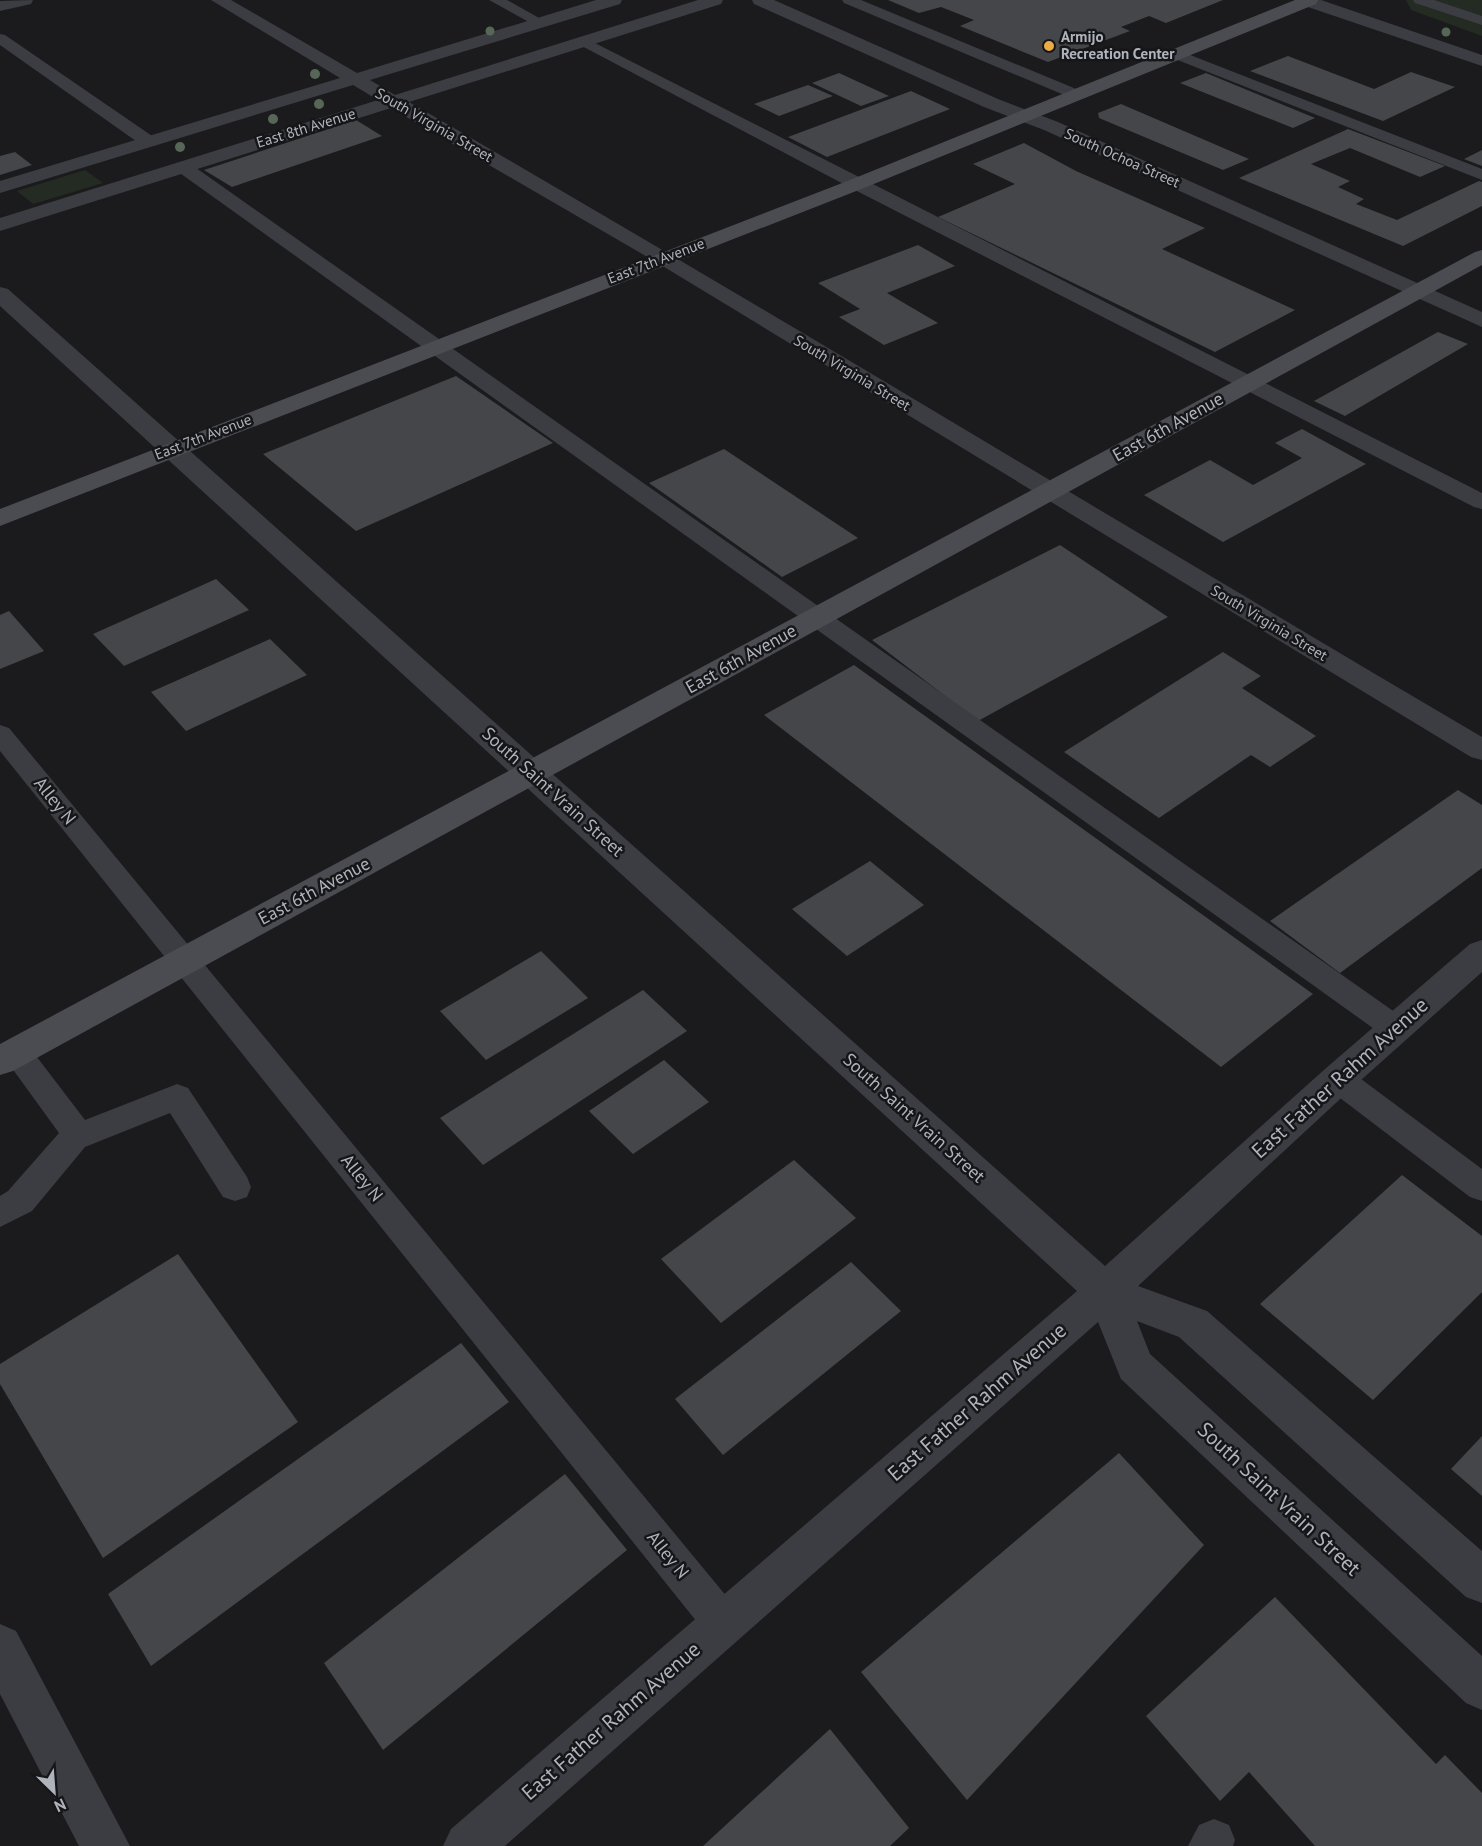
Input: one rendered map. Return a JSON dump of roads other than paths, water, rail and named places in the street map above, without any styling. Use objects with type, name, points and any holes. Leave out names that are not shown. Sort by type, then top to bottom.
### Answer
[{"type":"street","points":[[0,6],[25,0]]},
{"type":"street","name":"South Virginia Street","points":[[219,0],[663,258],[1049,492],[1482,750]]},
{"type":"street","name":"East 8th Avenue","points":[[0,187],[614,0]]},
{"type":"street","name":"East 8th Avenue","points":[[0,225],[715,0]]},
{"type":"street","name":"South Ochoa Street","points":[[760,0],[991,104],[1061,130],[1482,320]]},
{"type":"street","points":[[1309,0],[1479,59]]},
{"type":"street","name":"East 7th Avenue","points":[[0,518],[857,183],[1309,0]]},
{"type":"street","name":"East 6th Avenue","points":[[8,1057],[1482,256]]},
{"type":"street","name":"South Saint Vrain Street","points":[[0,294],[1105,1291],[1193,1324],[1482,1581]]},
{"type":"street","name":"East Father Rahm Avenue","points":[[468,1846],[1105,1291],[1338,1079],[1482,953]]},
{"type":"street","name":"South Saint Vrain Street","points":[[1105,1291],[1135,1366],[1482,1688]]},
{"type":"street","points":[[0,1647],[105,1846]]},
{"type":"lane","points":[[496,0],[541,23]]},
{"type":"lane","points":[[849,0],[1075,94]]},
{"type":"lane","points":[[1420,0],[1482,21]]},
{"type":"lane","points":[[0,38],[148,142]]},
{"type":"lane","points":[[583,41],[1482,502]]},
{"type":"lane","points":[[1175,54],[1482,175]]},
{"type":"lane","points":[[183,167],[1395,1028]]},
{"type":"lane","name":"Alley N","points":[[0,734],[723,1623]]},
{"type":"lane","points":[[8,1057],[79,1136],[177,1097],[235,1187]]},
{"type":"lane","points":[[1338,1079],[1482,1187]]},
{"type":"lane","points":[[0,1213],[20,1201],[77,1134]]},
{"type":"place","name":"Armijo Recreation Center","points":[[1049,46]]}]
